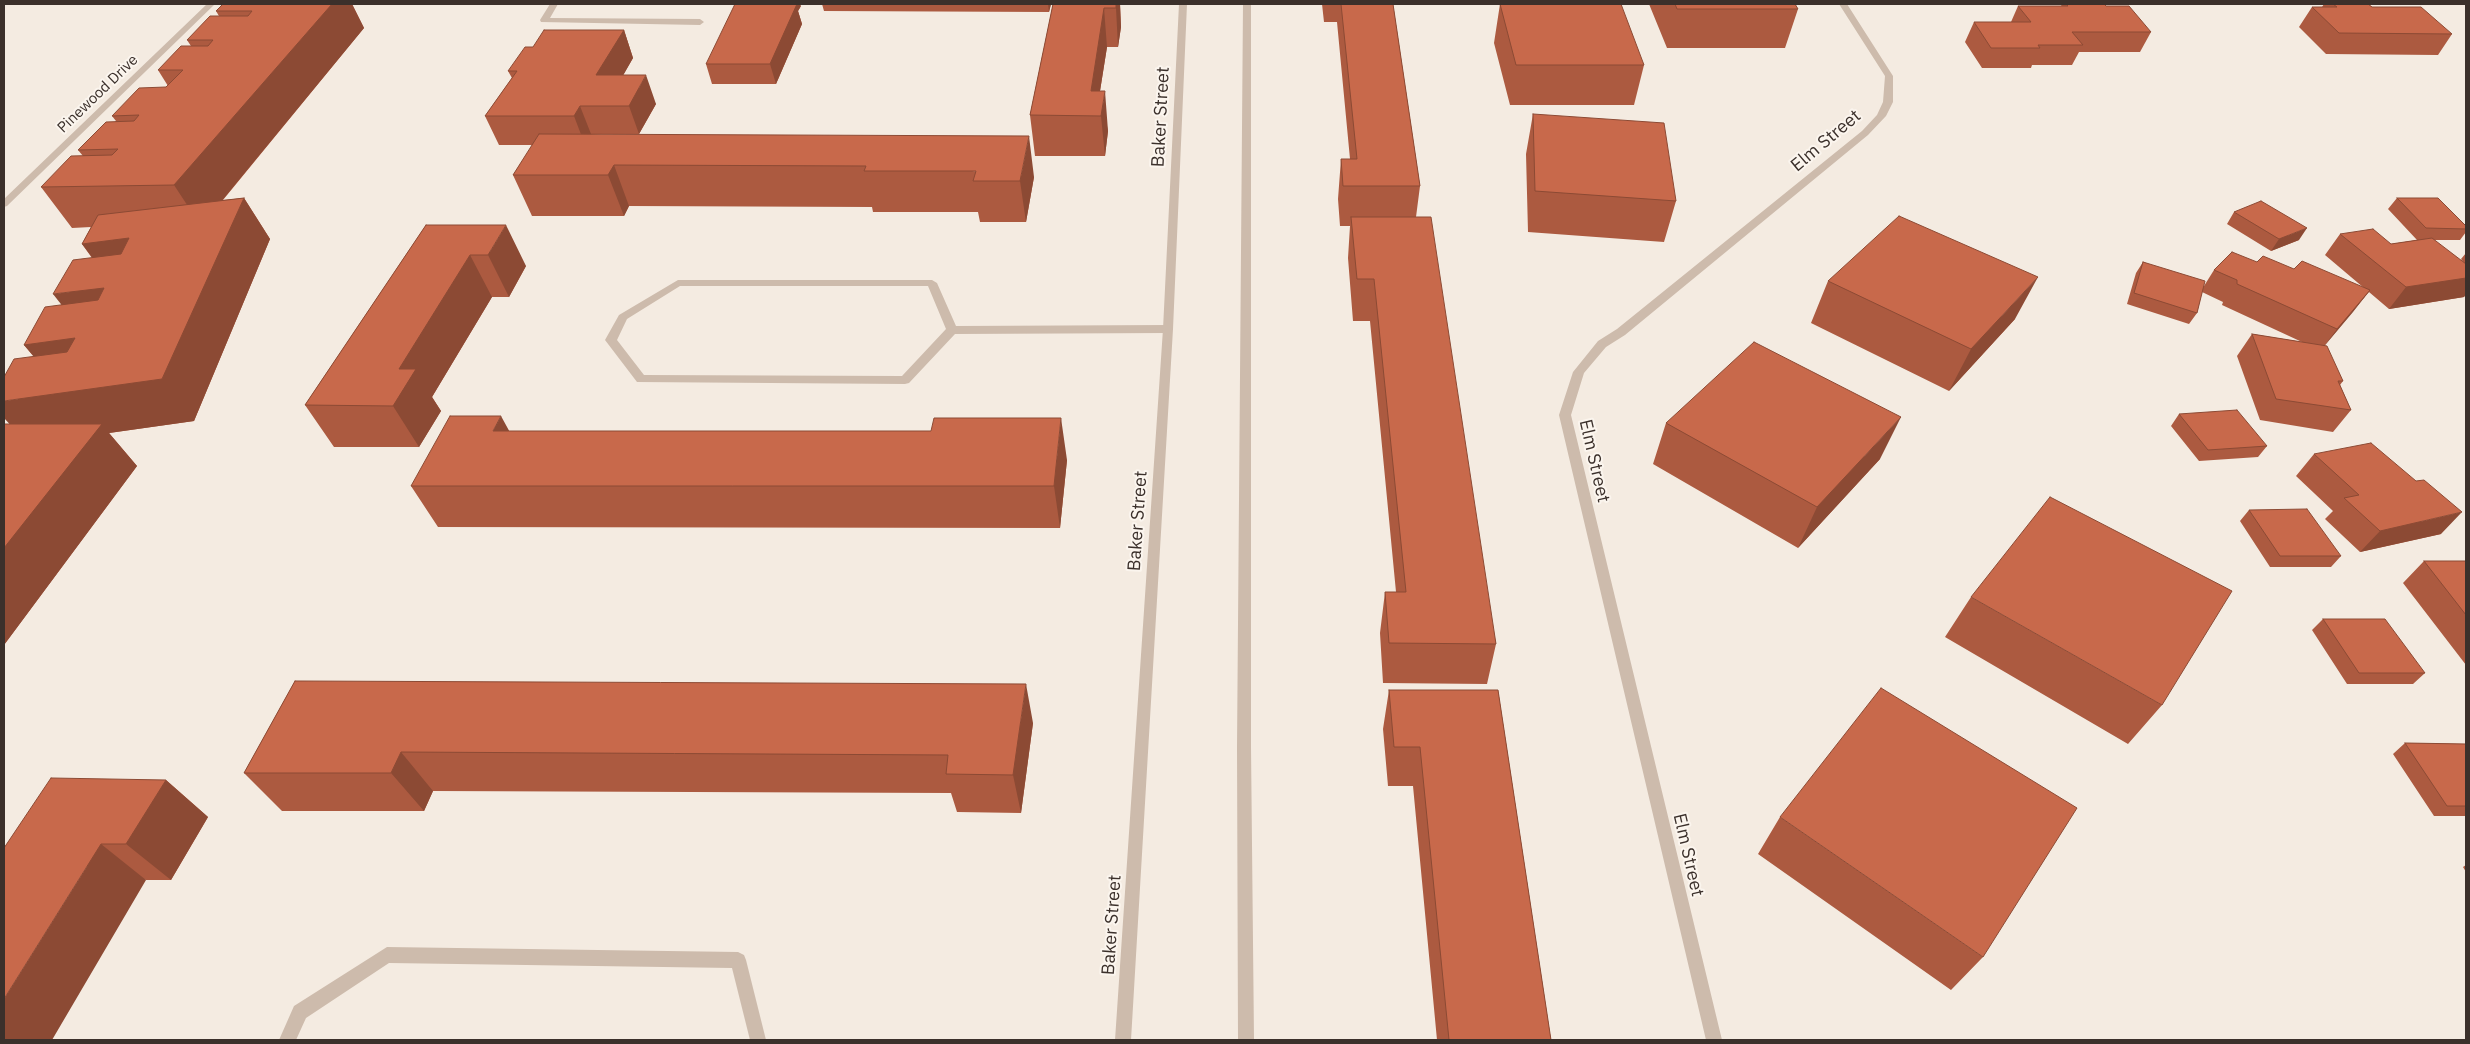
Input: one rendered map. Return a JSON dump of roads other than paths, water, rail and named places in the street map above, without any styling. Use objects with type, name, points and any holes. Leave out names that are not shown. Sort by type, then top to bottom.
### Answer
[{"type":"street","name":"Pinewood Drive","points":[[4,204],[210,4]]},
{"type":"street","points":[[554,4],[544,20],[700,22]]},
{"type":"street","name":"Baker Street","points":[[1122,1040],[1168,329],[1184,4]]},
{"type":"street","points":[[1246,1040],[1244,727],[1247,4]]},
{"type":"street","name":"Elm Street","points":[[1714,1040],[1565,415],[1580,372],[1602,344],[1621,332],[1865,133],[1881,116],[1888,102],[1889,76],[1843,4]]},
{"type":"street","points":[[952,330],[932,283],[678,283],[623,317],[611,340],[641,379],[904,380],[952,330],[1168,329]]},
{"type":"street","points":[[287,1040],[300,1012],[387,956],[738,960],[758,1040]]}]
